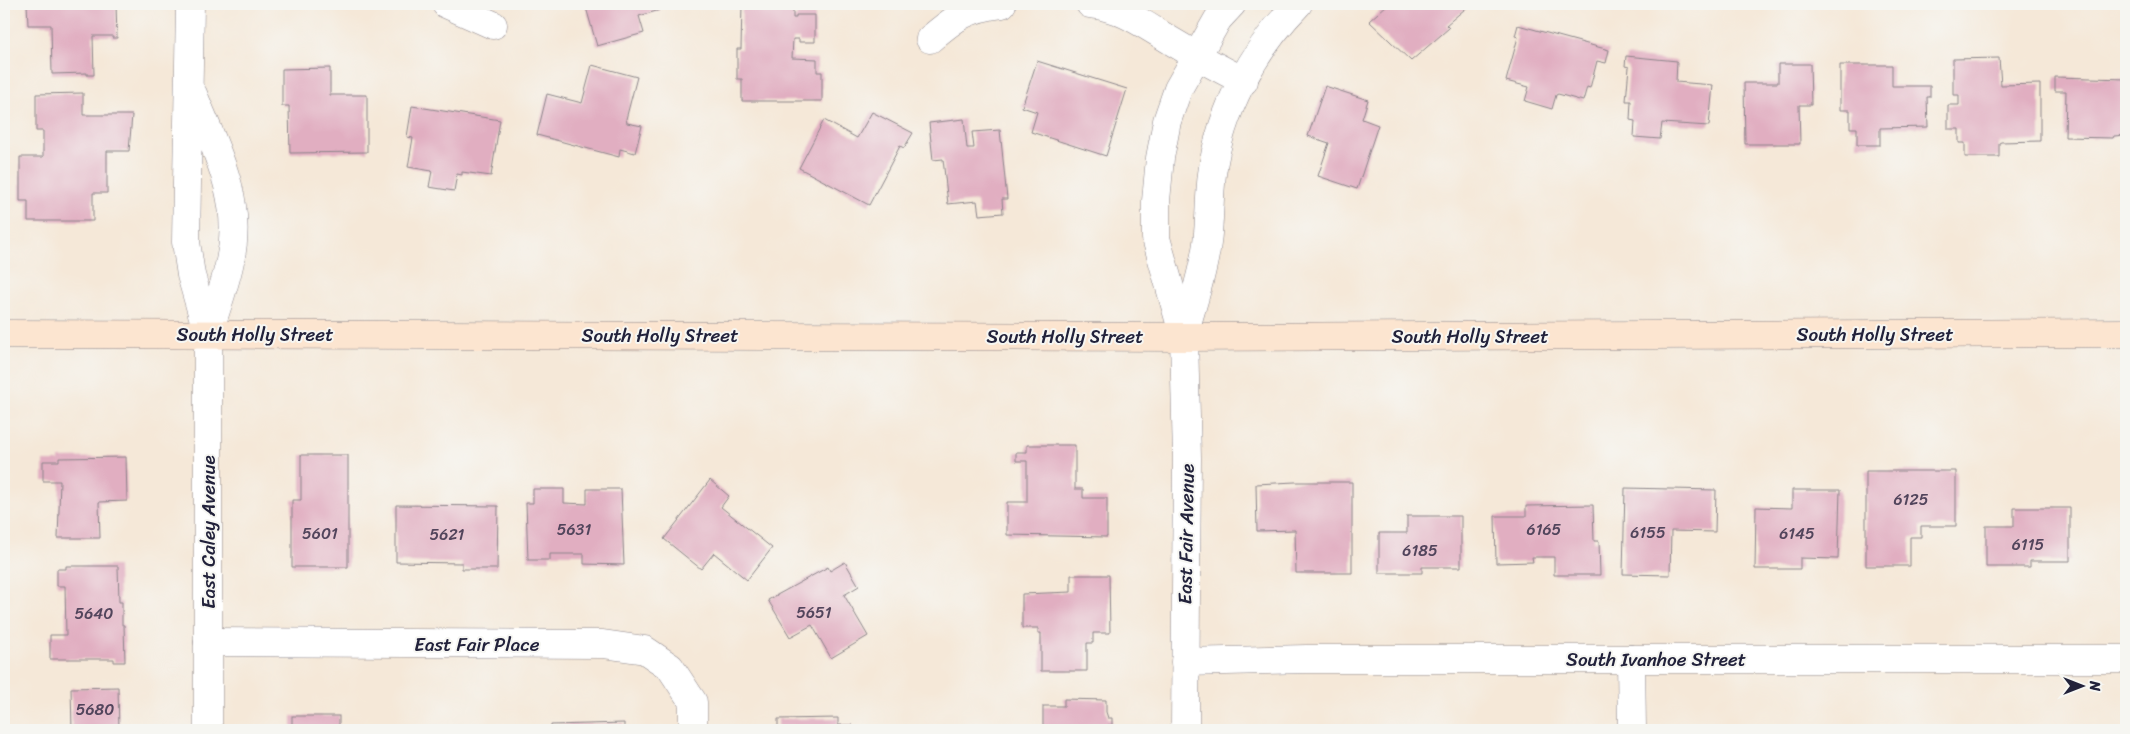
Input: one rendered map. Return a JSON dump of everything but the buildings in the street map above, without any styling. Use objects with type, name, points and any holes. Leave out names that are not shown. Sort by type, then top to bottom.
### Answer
[{"type":"main road","name":"South Holly Street","points":[[4,334],[1184,337],[2126,333]]},
{"type":"street","name":"East Caley Avenue","points":[[190,4],[186,242],[191,275],[208,334],[208,730]]},
{"type":"street","points":[[446,4],[493,25]]},
{"type":"street","points":[[930,39],[954,18],[978,6],[1002,4]]},
{"type":"street","points":[[1090,4],[1102,5],[1138,20],[1196,56],[1244,81]]},
{"type":"street","name":"East Fair Avenue","points":[[1185,730],[1187,458],[1184,337],[1156,238],[1156,202],[1160,158],[1167,121],[1178,89],[1218,20],[1232,4]]},
{"type":"street","name":"East Fair Avenue","points":[[1184,337],[1207,244],[1212,174],[1218,138],[1229,107],[1262,49],[1298,4]]},
{"type":"street","name":"East Caley Avenue","points":[[189,85],[226,176],[233,202],[234,233],[230,261],[208,334]]},
{"type":"street","name":"East Fair Place","points":[[208,642],[603,644],[645,650],[670,667],[693,702],[693,730]]},
{"type":"street","points":[[1631,659],[1632,730]]},
{"type":"street","name":"South Ivanhoe Street","points":[[1185,662],[1631,659],[2126,659]]}]
